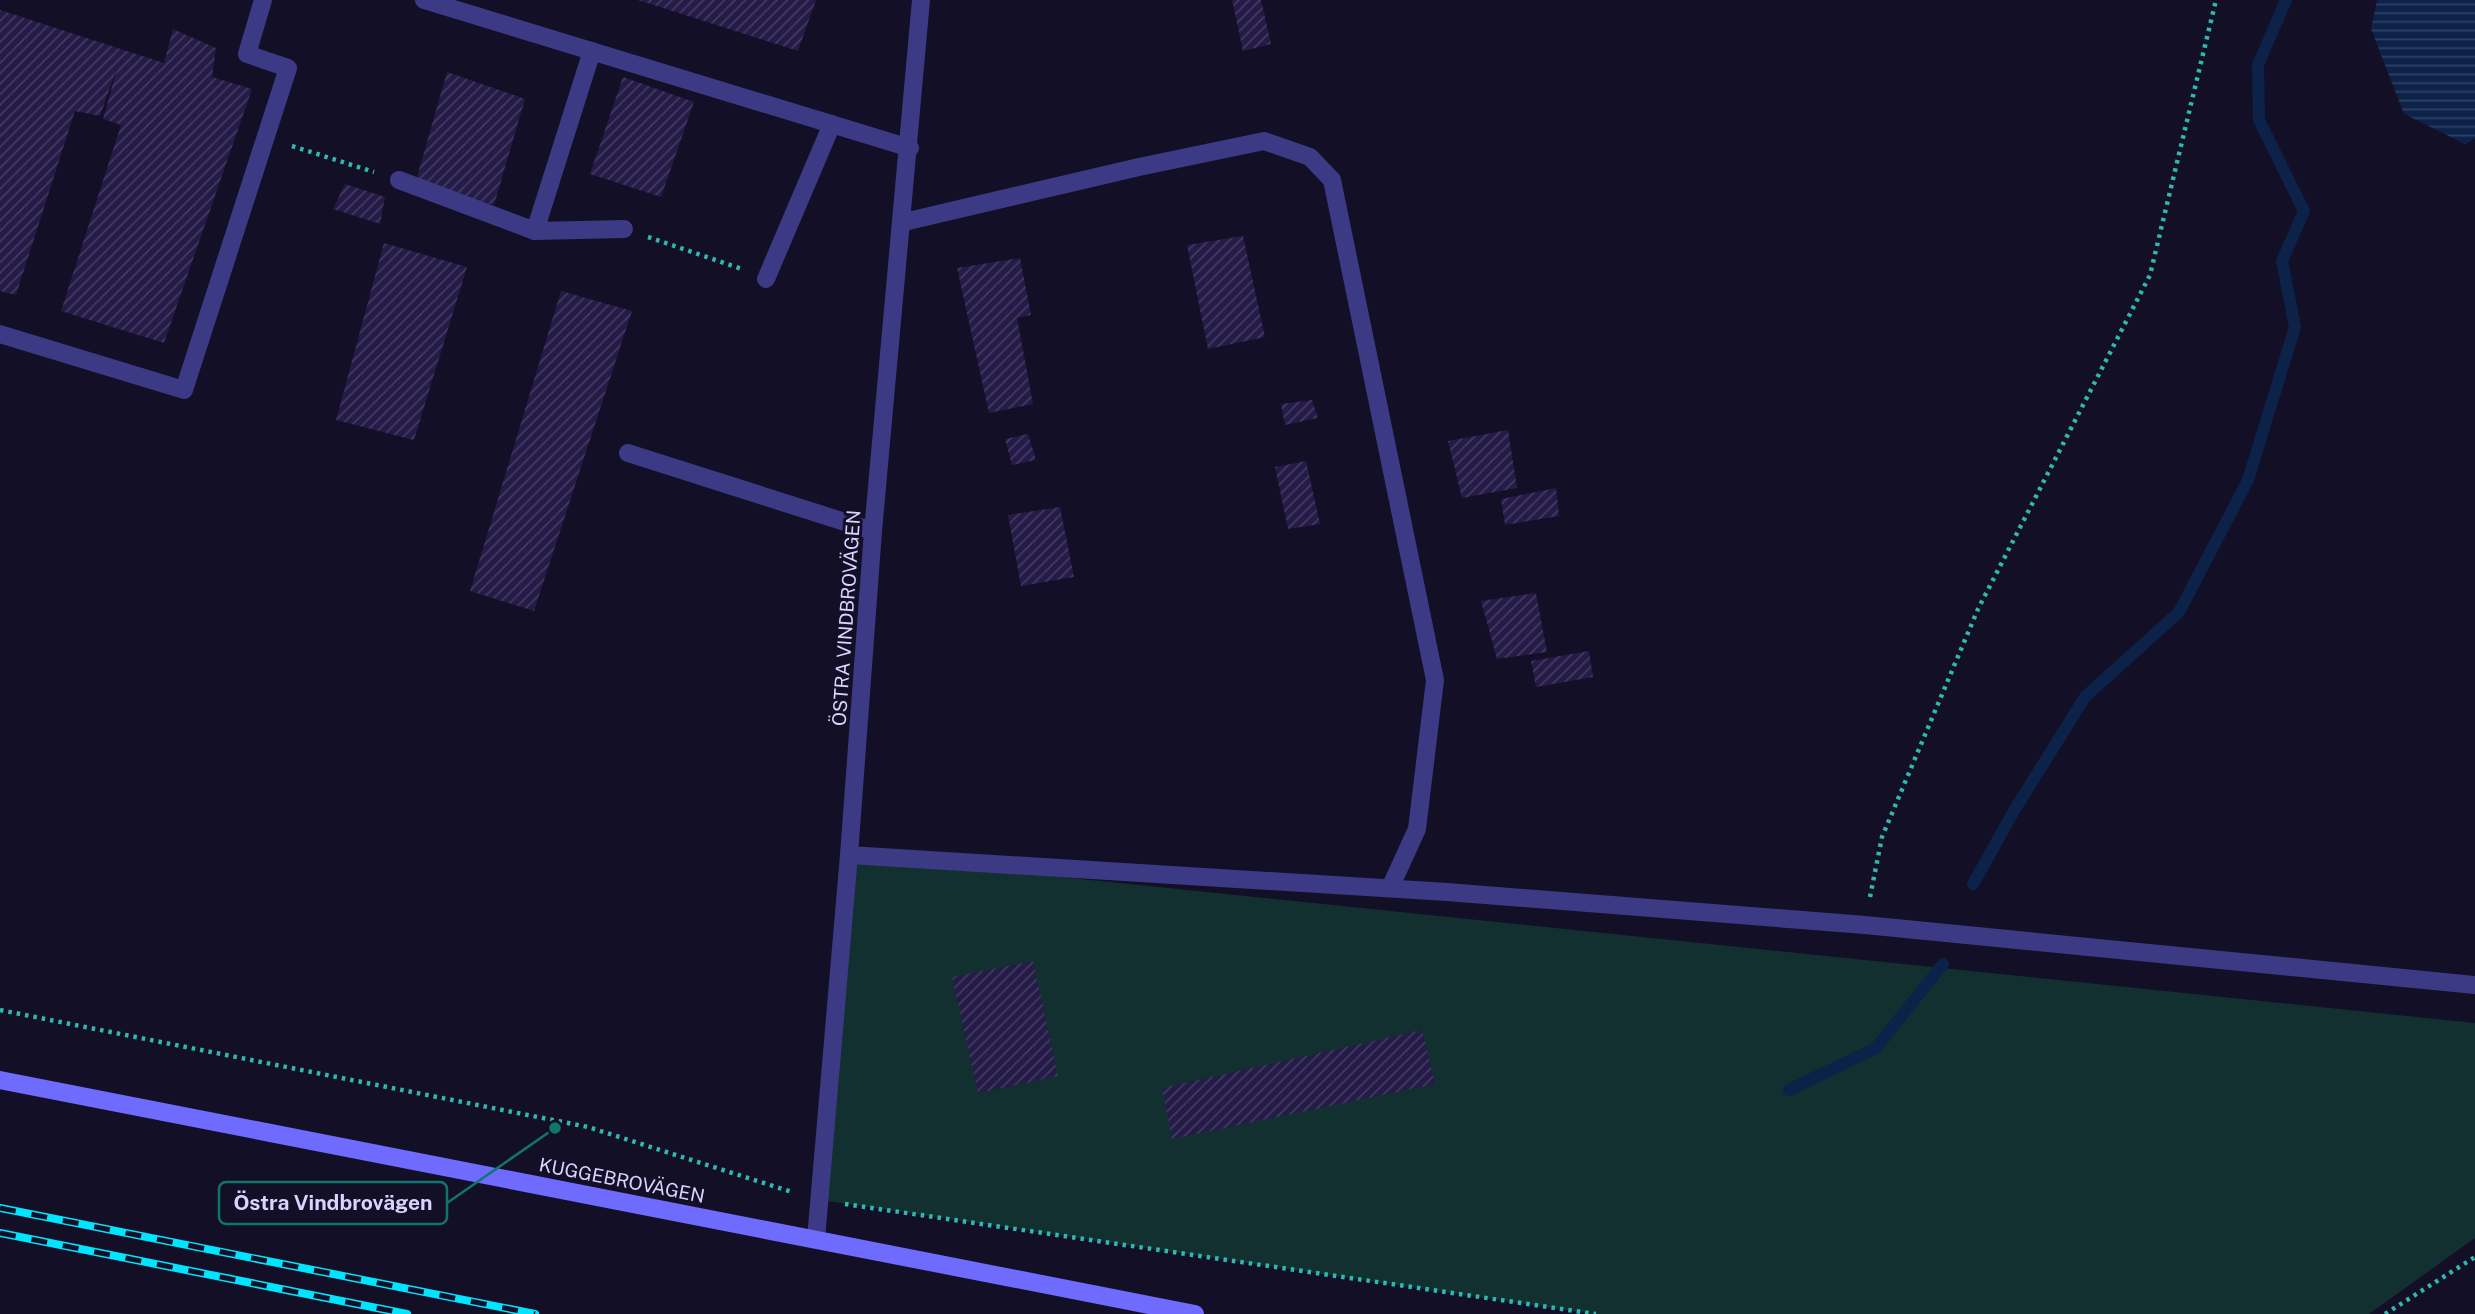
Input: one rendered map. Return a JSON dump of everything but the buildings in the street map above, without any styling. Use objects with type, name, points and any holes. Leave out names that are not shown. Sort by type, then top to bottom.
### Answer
[{"type":"main road","name":"KUGGEBROVÄGEN","points":[[0,1080],[1195,1314]]},
{"type":"street","points":[[0,334],[184,390],[288,68],[247,54],[263,0]]},
{"type":"street","points":[[424,0],[910,148]]},
{"type":"street","name":"ÖSTRA VINDBROVÄGEN","points":[[816,1239],[873,531],[904,222],[921,0]]},
{"type":"street","points":[[535,231],[592,51]]},
{"type":"street","points":[[766,279],[832,124]]},
{"type":"street","points":[[904,222],[1139,166],[1264,141],[1310,158],[1332,180],[1434,680],[1417,829],[1390,888]]},
{"type":"street","points":[[399,180],[535,231],[624,229]]},
{"type":"street","points":[[628,453],[873,531]]},
{"type":"street","points":[[849,855],[1390,888],[1865,925],[2475,985]]},
{"type":"path","points":[[1865,925],[1882,837],[1978,608],[2150,275],[2216,0]]},
{"type":"path","points":[[265,137],[399,180]]},
{"type":"path","points":[[624,229],[766,279]]},
{"type":"path","points":[[2385,1314],[2475,1257]]},
{"type":"green space","points":[[849,855],[2475,1023],[2475,1238],[2369,1314],[1592,1314],[820,1200]]},
{"type":"water","points":[[2377,0],[2475,0],[2475,139],[2465,144],[2404,114],[2371,29]]},
{"type":"waterway","points":[[1973,884],[2015,809],[2085,697],[2179,612],[2248,480],[2295,327],[2282,261],[2304,211],[2259,120],[2258,65],[2286,0]]},
{"type":"waterway","points":[[1789,1090],[1876,1048],[1943,964]]},
{"type":"railway","points":[[0,1208],[535,1314]]},
{"type":"railway","points":[[0,1233],[407,1314]]},
{"type":"place","name":"Östra Vindbrovägen","points":[[555,1128]]}]
